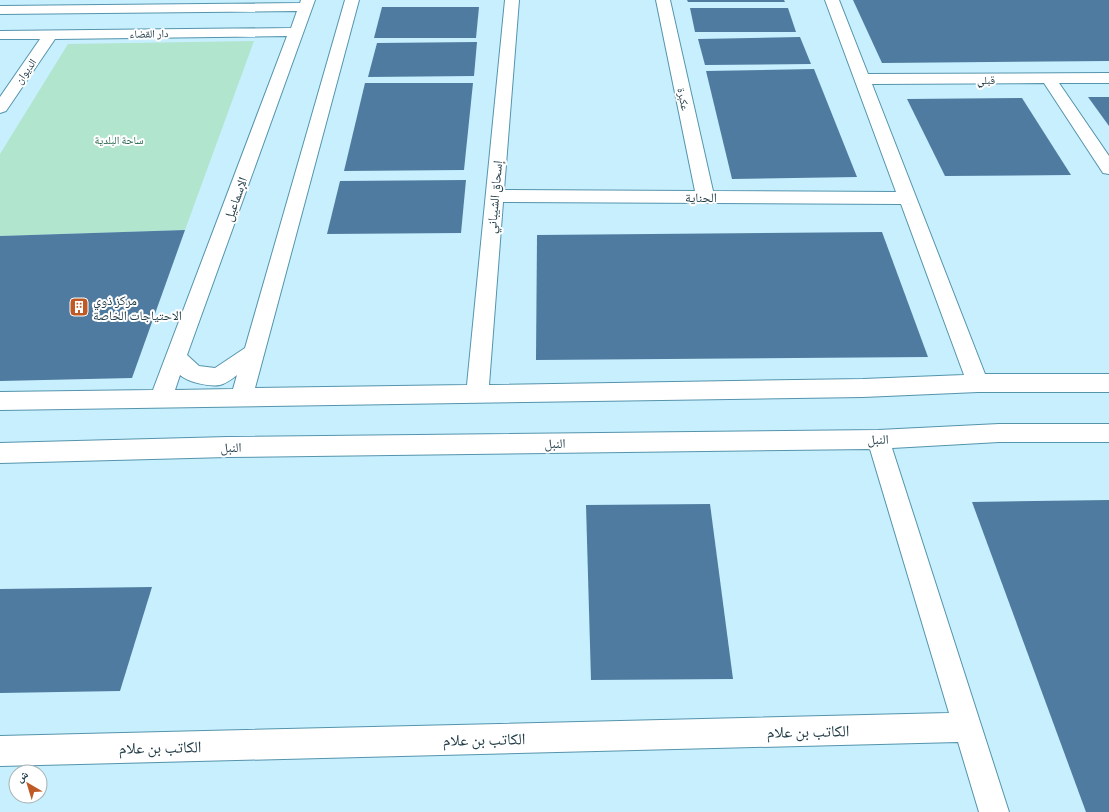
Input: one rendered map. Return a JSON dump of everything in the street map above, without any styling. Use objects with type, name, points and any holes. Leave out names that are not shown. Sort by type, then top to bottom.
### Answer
[{"type":"street","points":[[242,396],[352,0]]},
{"type":"street","name":"إسحاق الشيباني","points":[[477,393],[512,0]]},
{"type":"street","name":"عكبرة","points":[[663,0],[704,197]]},
{"type":"street","points":[[832,0],[978,384]]},
{"type":"street","name":"دار القضاء","points":[[0,10],[106,5],[307,3]]},
{"type":"street","name":"الإسماعيل","points":[[161,398],[307,3]]},
{"type":"street","name":"دار القضاء","points":[[3,41],[51,34],[297,32]]},
{"type":"street","name":"الديوان","points":[[0,108],[51,34]]},
{"type":"street","points":[[3,41],[27,41],[38,52]]},
{"type":"street","points":[[1048,78],[1109,169]]},
{"type":"street","name":"قبلي","points":[[862,79],[1109,78]]},
{"type":"street","name":"الحناية","points":[[494,196],[907,198]]},
{"type":"street","points":[[176,357],[194,374],[218,377],[255,352]]},
{"type":"street","points":[[0,401],[1109,383]]},
{"type":"street","name":"النبل","points":[[0,453],[244,447],[878,439],[999,433],[1109,433]]},
{"type":"street","points":[[878,439],[994,812]]},
{"type":"street","name":"الكاتب بن علام","points":[[0,751],[968,727]]},
{"type":"green space","name":"ساحة البلدية","points":[[254,41],[185,230],[0,236],[0,154],[68,44]]},
{"type":"building","points":[[687,0],[784,0],[785,2],[688,2]]},
{"type":"building","points":[[853,0],[1109,0],[1109,61],[882,63]]},
{"type":"building","points":[[382,7],[479,7],[476,38],[374,38]]},
{"type":"building","points":[[690,8],[788,8],[796,32],[695,32]]},
{"type":"building","points":[[800,37],[811,64],[705,65],[698,39]]},
{"type":"building","points":[[477,42],[474,76],[368,77],[377,43]]},
{"type":"building","points":[[814,69],[857,177],[732,179],[706,71]]},
{"type":"building","points":[[365,83],[473,83],[464,170],[344,171]]},
{"type":"building","points":[[1088,97],[1109,97],[1109,126]]},
{"type":"building","points":[[1022,98],[1071,175],[945,176],[907,99]]},
{"type":"building","points":[[466,180],[461,233],[327,234],[340,181]]},
{"type":"building","name":"مركز ذوي الاحتياجات الخاصة","points":[[185,230],[132,378],[0,381],[0,236]]},
{"type":"building","points":[[882,232],[928,357],[536,360],[537,235]]},
{"type":"building","points":[[1109,500],[1109,812],[1086,812],[972,502]]},
{"type":"building","points":[[710,504],[733,679],[591,680],[586,505]]},
{"type":"building","points":[[152,587],[120,691],[0,693],[0,589]]},
{"type":"place","name":"مركز ذوي الاحتياجات الخاصة","points":[[79,307]]}]
